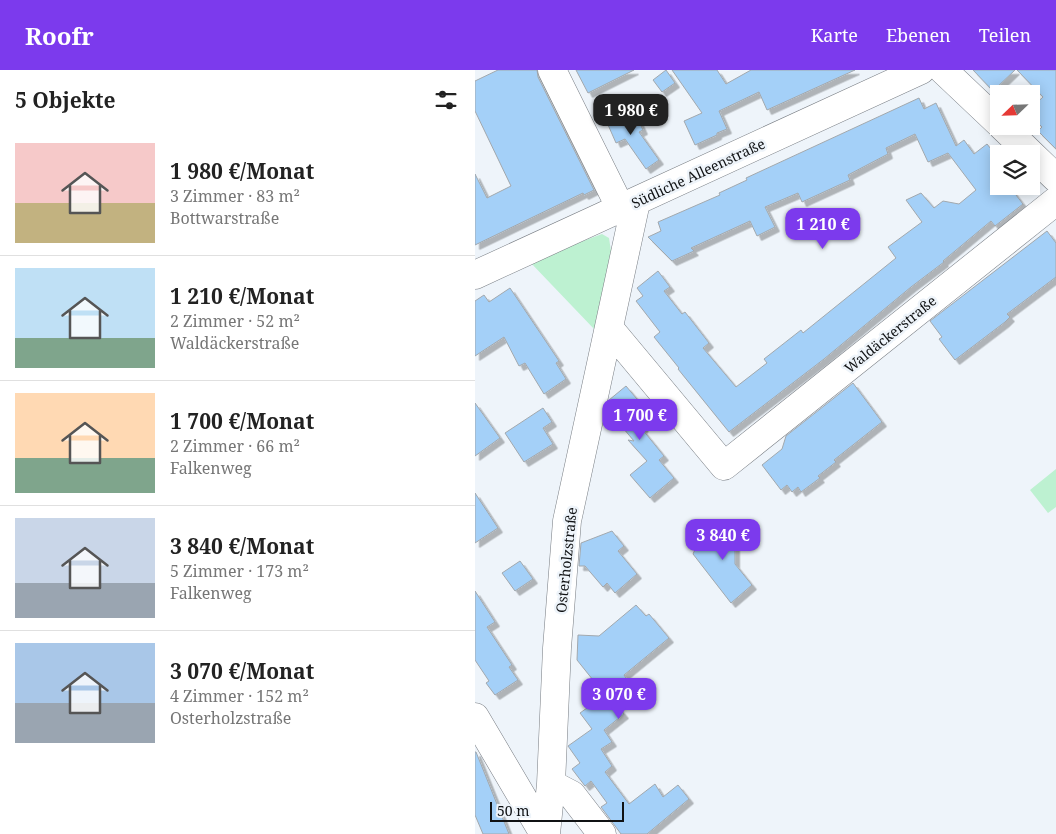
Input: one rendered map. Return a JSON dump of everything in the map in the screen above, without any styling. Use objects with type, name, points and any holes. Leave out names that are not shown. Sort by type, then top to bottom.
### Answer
[{"type":"street","points":[[552,70],[629,205]]},
{"type":"street","name":"Südliche Alleenstraße","points":[[475,275],[921,70]]},
{"type":"street","points":[[943,70],[990,114]]},
{"type":"street","points":[[1011,135],[1022,145]]},
{"type":"street","points":[[1040,163],[1056,178]]},
{"type":"street","name":"Waldäckerstraße","points":[[609,328],[724,466],[1056,201]]},
{"type":"street","name":"Osterholzstraße","points":[[545,834],[551,784],[557,648],[567,521],[609,328],[629,205]]},
{"type":"street","points":[[475,717],[520,796],[545,834]]},
{"type":"street","points":[[551,784],[572,795],[602,834]]},
{"type":"green space","points":[[602,234],[609,238],[611,251],[595,330],[529,261]]},
{"type":"green space","points":[[1056,469],[1056,507],[1048,513],[1030,490]]},
{"type":"building","points":[[498,70],[537,70],[538,77],[594,190],[584,195],[583,193],[475,245],[475,174],[487,198],[511,186],[475,111],[475,81]]},
{"type":"building","points":[[576,70],[634,70],[588,93]]},
{"type":"building","points":[[666,70],[675,83],[662,92],[653,80]]},
{"type":"building","points":[[672,70],[717,70],[726,84],[751,70],[855,70],[767,110],[759,92],[719,111],[727,129],[695,145],[684,121],[702,113]]},
{"type":"building","points":[[973,70],[1015,70],[999,85],[990,85],[990,88]]},
{"type":"building","points":[[1017,70],[1056,70],[1056,149],[1040,133],[1042,127],[1040,125],[1040,100],[1043,97],[1040,94],[1040,85],[1031,85]]},
{"type":"building","points":[[919,98],[924,109],[936,103],[956,146],[964,140],[974,154],[987,144],[990,148],[990,195],[1016,195],[1023,204],[995,226],[991,221],[944,262],[824,359],[729,432],[654,337],[660,332],[636,301],[643,296],[637,288],[658,271],[670,287],[664,291],[682,314],[685,312],[709,343],[703,348],[736,387],[767,363],[764,359],[801,330],[803,333],[896,258],[888,247],[922,222],[906,200],[921,193],[934,208],[943,201],[959,204],[976,190],[948,153],[928,162],[915,134],[886,148],[888,154],[848,175],[850,180],[802,202],[798,193],[765,207],[775,227],[757,236],[750,221],[691,248],[694,251],[672,261],[648,237],[661,231],[658,222],[720,195],[719,193],[747,180],[746,178]]},
{"type":"building","points":[[628,107],[634,119],[637,117],[643,130],[639,132],[659,160],[646,169],[625,139],[616,143],[605,118]]},
{"type":"building","points":[[1047,231],[1056,243],[1056,277],[1007,314],[1010,317],[1005,322],[955,360],[939,339],[942,337],[930,321]]},
{"type":"building","points":[[510,288],[559,361],[556,363],[566,379],[544,394],[525,363],[519,366],[504,337],[475,356],[475,301],[484,295],[489,302]]},
{"type":"building","points":[[853,383],[882,422],[834,460],[836,462],[818,476],[820,478],[801,492],[798,487],[792,492],[787,485],[781,490],[762,465],[782,449],[786,436]]},
{"type":"building","points":[[626,386],[652,417],[642,425],[644,427],[642,429],[664,456],[659,460],[674,478],[650,498],[630,475],[647,461],[628,440],[634,441],[607,409],[609,400]]},
{"type":"building","points":[[475,403],[500,438],[475,456]]},
{"type":"building","points":[[543,408],[552,422],[543,428],[553,444],[524,462],[505,433]]},
{"type":"building","points":[[475,493],[498,528],[475,543]]},
{"type":"building","points":[[722,523],[728,523],[742,539],[735,545],[735,564],[752,585],[731,603],[693,554],[697,545]]},
{"type":"building","points":[[612,531],[624,546],[618,551],[637,574],[615,593],[607,583],[603,587],[585,566],[579,566],[581,543]]},
{"type":"building","points":[[520,561],[533,579],[515,591],[502,573]]},
{"type":"building","points":[[475,591],[495,622],[487,627],[512,665],[509,667],[518,680],[495,695],[486,683],[489,681],[475,660]]},
{"type":"building","points":[[636,605],[646,616],[649,614],[669,638],[624,675],[628,681],[609,696],[624,714],[604,730],[612,742],[601,749],[612,766],[605,772],[629,804],[655,784],[663,797],[678,785],[689,799],[647,834],[621,834],[601,807],[607,803],[591,781],[585,786],[572,769],[580,763],[568,746],[592,729],[580,713],[605,695],[577,660],[578,635],[599,636]]},
{"type":"building","points":[[475,752],[509,834],[483,834],[475,815]]}]
